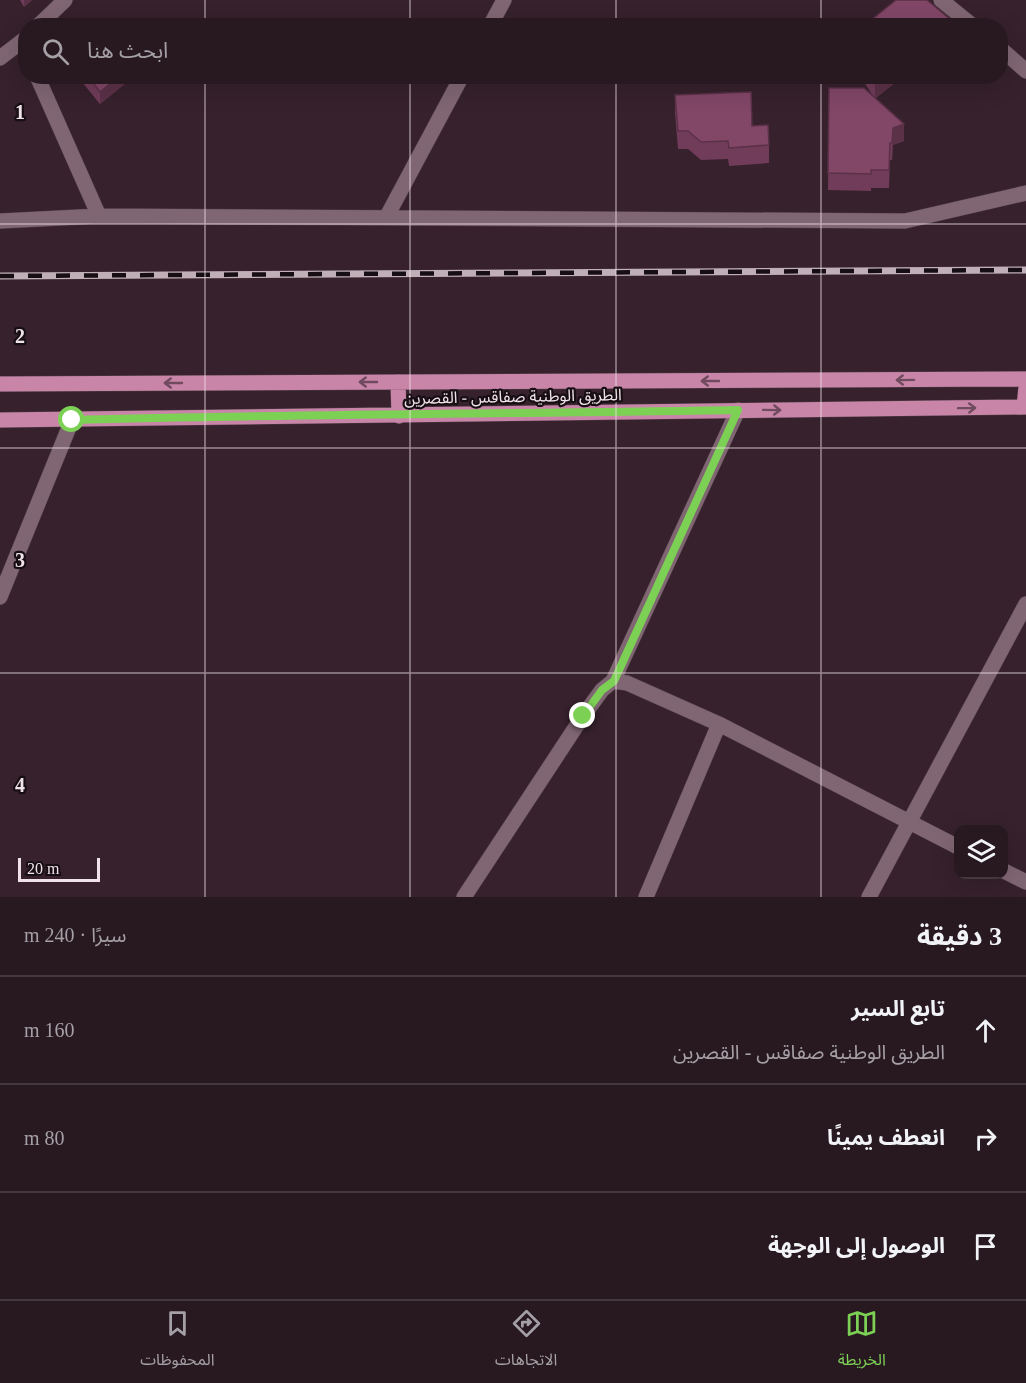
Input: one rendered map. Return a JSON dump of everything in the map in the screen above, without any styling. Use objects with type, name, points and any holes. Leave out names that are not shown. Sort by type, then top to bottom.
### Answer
[{"type":"main road","name":"الطريق الوطنية صفاقس - القصرين","points":[[0,384],[1026,379]]},
{"type":"main road","points":[[398,382],[399,416]]},
{"type":"main road","points":[[1025,407],[1026,387]]},
{"type":"main road","name":"الطريق الوطنية صفاقس - القصرين","points":[[0,420],[278,414],[399,416],[1025,407]]},
{"type":"street","points":[[46,18],[65,0]]},
{"type":"street","points":[[494,18],[504,0]]},
{"type":"street","points":[[951,3],[965,18]]},
{"type":"street","points":[[0,58],[18,48]]},
{"type":"street","points":[[1008,55],[1026,71]]},
{"type":"street","points":[[41,84],[99,216]]},
{"type":"street","points":[[386,218],[458,84]]},
{"type":"street","points":[[0,221],[99,216],[905,221],[1026,193]]},
{"type":"street","points":[[464,897],[583,716],[602,690],[614,681],[738,410]]},
{"type":"street","points":[[0,597],[72,420]]},
{"type":"street","points":[[869,897],[1026,604]]},
{"type":"street","points":[[614,681],[627,683],[719,724],[954,846]]},
{"type":"street","points":[[646,897],[719,724]]},
{"type":"street","points":[[1008,873],[1026,882]]},
{"type":"building","points":[[896,0],[927,0],[949,18],[874,18]]},
{"type":"building","points":[[94,84],[110,84],[100,92]]},
{"type":"building","points":[[829,88],[864,88],[904,124],[893,128],[889,170],[871,170],[871,174],[828,173]]},
{"type":"building","points":[[751,92],[752,126],[768,125],[769,145],[729,148],[728,141],[701,142],[688,131],[678,131],[675,95]]},
{"type":"railway","points":[[0,276],[1026,270]]},
{"type":"route","points":[[72,420],[278,414],[399,416],[738,410],[614,681],[602,690],[583,716]]}]
